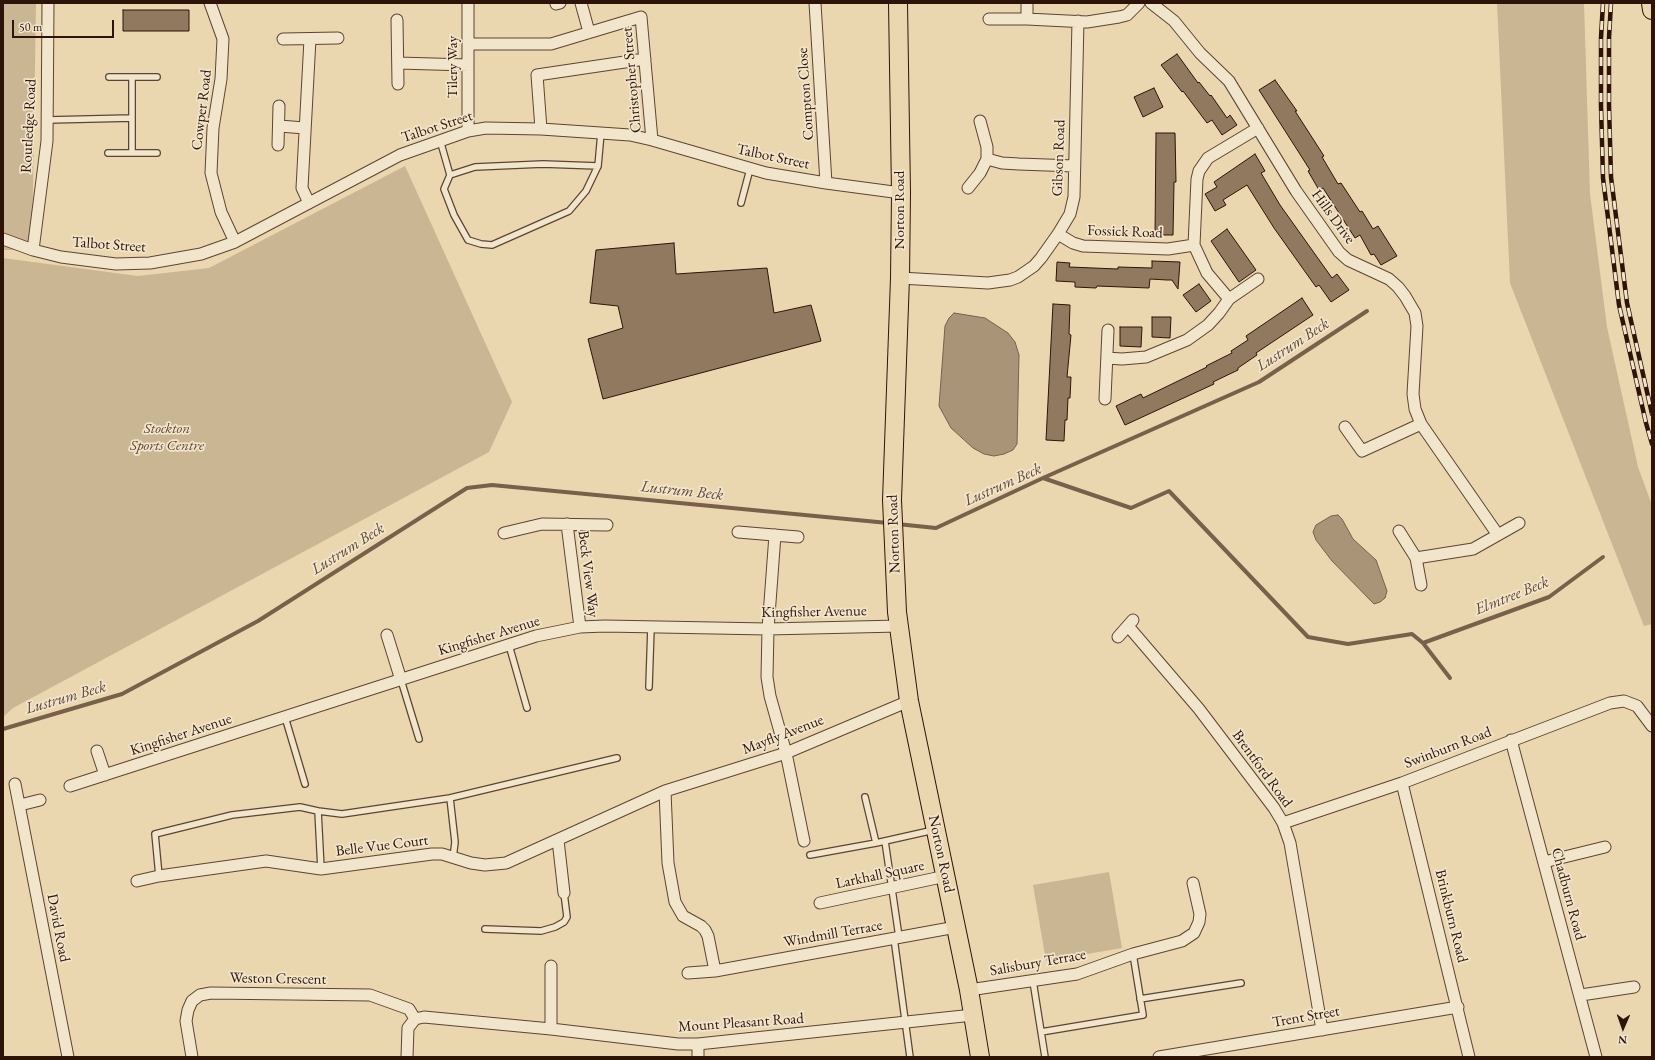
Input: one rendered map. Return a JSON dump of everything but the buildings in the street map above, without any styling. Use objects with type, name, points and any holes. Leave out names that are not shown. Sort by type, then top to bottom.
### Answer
[{"type":"main road","name":"Norton Road","points":[[898,3],[901,193],[893,538],[899,626],[910,701],[969,990],[980,1057]]},
{"type":"main road","points":[[1651,3],[1652,10]]},
{"type":"street","name":"Routledge Road","points":[[33,250],[46,141],[48,3]]},
{"type":"street","name":"Cowper Road","points":[[210,3],[218,25],[223,46],[221,78],[213,128],[212,173],[221,212],[235,242]]},
{"type":"street","name":"Tilery Way","points":[[468,3],[468,131]]},
{"type":"street","points":[[468,44],[551,44],[589,32],[581,3]]},
{"type":"street","name":"Compton Close","points":[[815,3],[826,183]]},
{"type":"street","points":[[1027,3],[1027,19]]},
{"type":"street","points":[[989,19],[1087,22],[1127,15],[1139,3]]},
{"type":"street","name":"Hills Drive","points":[[1151,3],[1174,21],[1200,53],[1230,81],[1308,210],[1339,252],[1348,260],[1388,279],[1398,287],[1415,313],[1418,326],[1413,394],[1415,409],[1421,424],[1498,535]]},
{"type":"street","name":"Christopher Street","points":[[589,32],[641,18],[652,140]]},
{"type":"street","points":[[397,20],[398,84]]},
{"type":"street","name":"Gibson Road","points":[[900,278],[988,283],[1010,280],[1022,275],[1034,266],[1058,234],[1073,206],[1078,21]]},
{"type":"street","points":[[309,203],[302,188],[310,38]]},
{"type":"street","points":[[283,39],[338,38]]},
{"type":"street","points":[[540,129],[537,75],[645,59]]},
{"type":"street","points":[[398,63],[468,65]]},
{"type":"street","points":[[278,145],[279,106]]},
{"type":"street","points":[[968,188],[980,173],[987,159],[987,147],[980,121]]},
{"type":"street","points":[[279,126],[305,128]]},
{"type":"street","name":"Talbot Street","points":[[3,239],[33,250],[89,262],[116,264],[150,263],[201,254],[235,242],[386,161],[440,140],[468,131],[486,128],[540,129],[630,135],[766,173],[901,193]]},
{"type":"street","points":[[1229,300],[1207,272],[1194,245],[1195,189],[1199,171],[1208,158],[1258,128]]},
{"type":"street","points":[[987,159],[1019,164],[1074,166]]},
{"type":"street","name":"Fossick Road","points":[[1058,234],[1073,243],[1082,246],[1168,249],[1194,245]]},
{"type":"street","points":[[1107,358],[1122,359],[1146,357],[1187,340],[1208,325],[1229,300],[1258,279]]},
{"type":"street","points":[[1105,399],[1108,330]]},
{"type":"street","points":[[1345,427],[1362,451],[1421,424]]},
{"type":"street","points":[[1416,558],[1473,549],[1483,545],[1519,522]]},
{"type":"street","name":"Beck View Way","points":[[504,533],[542,524],[607,525]]},
{"type":"street","name":"Beck View Way","points":[[567,524],[580,627]]},
{"type":"street","points":[[1399,531],[1416,558],[1421,585]]},
{"type":"street","points":[[738,532],[798,537]]},
{"type":"street","points":[[775,535],[768,628],[767,677],[770,696],[786,753],[804,841]]},
{"type":"street","name":"Brentford Road","points":[[1118,637],[1131,623],[1199,709],[1274,808],[1283,823],[1290,844],[1322,1030]]},
{"type":"street","name":"Kingfisher Avenue","points":[[70,786],[536,636],[580,627],[651,626],[768,628],[899,626]]},
{"type":"street","points":[[387,635],[401,680]]},
{"type":"street","name":"Mayfly Avenue","points":[[665,791],[786,753],[910,701]]},
{"type":"street","name":"Swinburn Road","points":[[1283,823],[1402,783],[1510,740],[1610,703],[1624,701],[1637,706],[1652,726]]},
{"type":"street","name":"Chadburn Road","points":[[1510,740],[1581,995],[1596,1057]]},
{"type":"street","points":[[97,751],[105,774]]},
{"type":"street","name":"Brinkburn Road","points":[[1402,783],[1469,1057]]},
{"type":"street","name":"David Road","points":[[15,784],[68,1057]]},
{"type":"street","points":[[665,791],[668,863],[675,902],[684,916],[706,930],[714,971]]},
{"type":"street","name":"Belle Vue Court","points":[[137,881],[159,876],[266,861],[321,869],[432,854],[442,854],[471,863],[497,865],[516,859],[665,791]]},
{"type":"street","points":[[20,805],[40,800]]},
{"type":"street","points":[[558,840],[564,893]]},
{"type":"street","points":[[1544,862],[1604,847]]},
{"type":"street","name":"Larkhall Square","points":[[820,903],[946,876]]},
{"type":"street","name":"Salisbury Terrace","points":[[969,990],[1077,974],[1133,954],[1182,941],[1194,933],[1199,922],[1200,914],[1193,883]]},
{"type":"street","name":"Windmill Terrace","points":[[688,973],[714,971],[956,927]]},
{"type":"street","points":[[551,966],[551,1029]]},
{"type":"street","points":[[1581,995],[1634,988]]},
{"type":"street","name":"Weston Crescent","points":[[192,1057],[186,1021],[188,1010],[192,1001],[200,995],[211,993],[370,995],[409,1009],[415,1019]]},
{"type":"street","name":"Trent Street","points":[[1159,1057],[1458,1007]]},
{"type":"street","name":"Mount Pleasant Road","points":[[415,1019],[424,1017],[551,1029],[678,1044],[698,1044],[973,1016]]},
{"type":"street","points":[[407,1057],[408,1028],[415,1019]]},
{"type":"street","points":[[698,1044],[698,1057]]},
{"type":"lane","points":[[109,77],[157,77]]},
{"type":"lane","points":[[132,77],[132,153]]},
{"type":"lane","points":[[47,120],[132,118]]},
{"type":"lane","points":[[440,140],[450,175],[444,189],[454,214],[468,240],[481,244],[492,245],[568,211],[586,191],[598,166],[601,133]]},
{"type":"lane","points":[[108,153],[157,153]]},
{"type":"lane","points":[[450,175],[475,167],[543,164],[598,166]]},
{"type":"lane","points":[[741,203],[750,169]]},
{"type":"lane","points":[[649,687],[651,626]]},
{"type":"lane","points":[[509,645],[527,708]]},
{"type":"lane","points":[[401,680],[419,739]]},
{"type":"lane","points":[[285,717],[305,784]]},
{"type":"lane","points":[[159,876],[155,834],[232,815],[300,807],[342,814],[450,798],[617,758]]},
{"type":"lane","points":[[865,797],[876,843]]},
{"type":"lane","points":[[450,798],[455,842],[453,858]]},
{"type":"lane","points":[[318,811],[321,869]]},
{"type":"lane","points":[[810,855],[876,843],[936,829]]},
{"type":"lane","points":[[885,841],[910,1057]]},
{"type":"lane","points":[[485,929],[541,931],[555,927],[564,922],[567,917],[564,893]]},
{"type":"lane","points":[[1041,1032],[1143,1015],[1133,954]]},
{"type":"lane","points":[[1033,981],[1045,1057]]},
{"type":"lane","points":[[1140,999],[1241,983]]},
{"type":"green space","points":[[3,3],[36,3],[32,250],[3,250]]},
{"type":"green space","points":[[1497,3],[1584,3],[1590,194],[1607,327],[1638,467],[1652,505],[1652,624],[1644,626],[1510,283]]},
{"type":"green space","name":"Stockton Sports Centre","points":[[405,166],[512,402],[489,452],[13,708],[3,717],[3,258],[138,276],[209,268]]},
{"type":"green space","points":[[1109,872],[1122,948],[1046,961],[1033,885]]},
{"type":"shaded area","points":[[954,313],[985,318],[1008,333],[1015,342],[1019,355],[1017,444],[1013,450],[1004,454],[994,456],[984,454],[973,448],[951,428],[939,406],[945,326],[949,318]]},
{"type":"shaded area","points":[[1338,515],[1342,519],[1353,539],[1376,560],[1387,591],[1385,598],[1380,602],[1374,604],[1332,561],[1316,540],[1313,532],[1316,525],[1331,516]]},
{"type":"waterway","name":"Lustrum Beck","points":[[897,524],[936,528],[1043,478],[1259,382],[1367,311]]},
{"type":"waterway","points":[[1043,478],[1131,508],[1169,491],[1308,637],[1348,644],[1412,634],[1423,643],[1450,678]]},
{"type":"waterway","name":"Lustrum Beck","points":[[3,729],[122,694],[258,621],[467,488],[492,485],[888,523]]},
{"type":"waterway","name":"Elmtree Beck","points":[[1423,643],[1549,597],[1603,557]]},
{"type":"railway","points":[[1603,3],[1601,38],[1603,178],[1619,305],[1652,444]]},
{"type":"railway","points":[[1611,3],[1609,38],[1611,177],[1627,303],[1652,414]]}]
